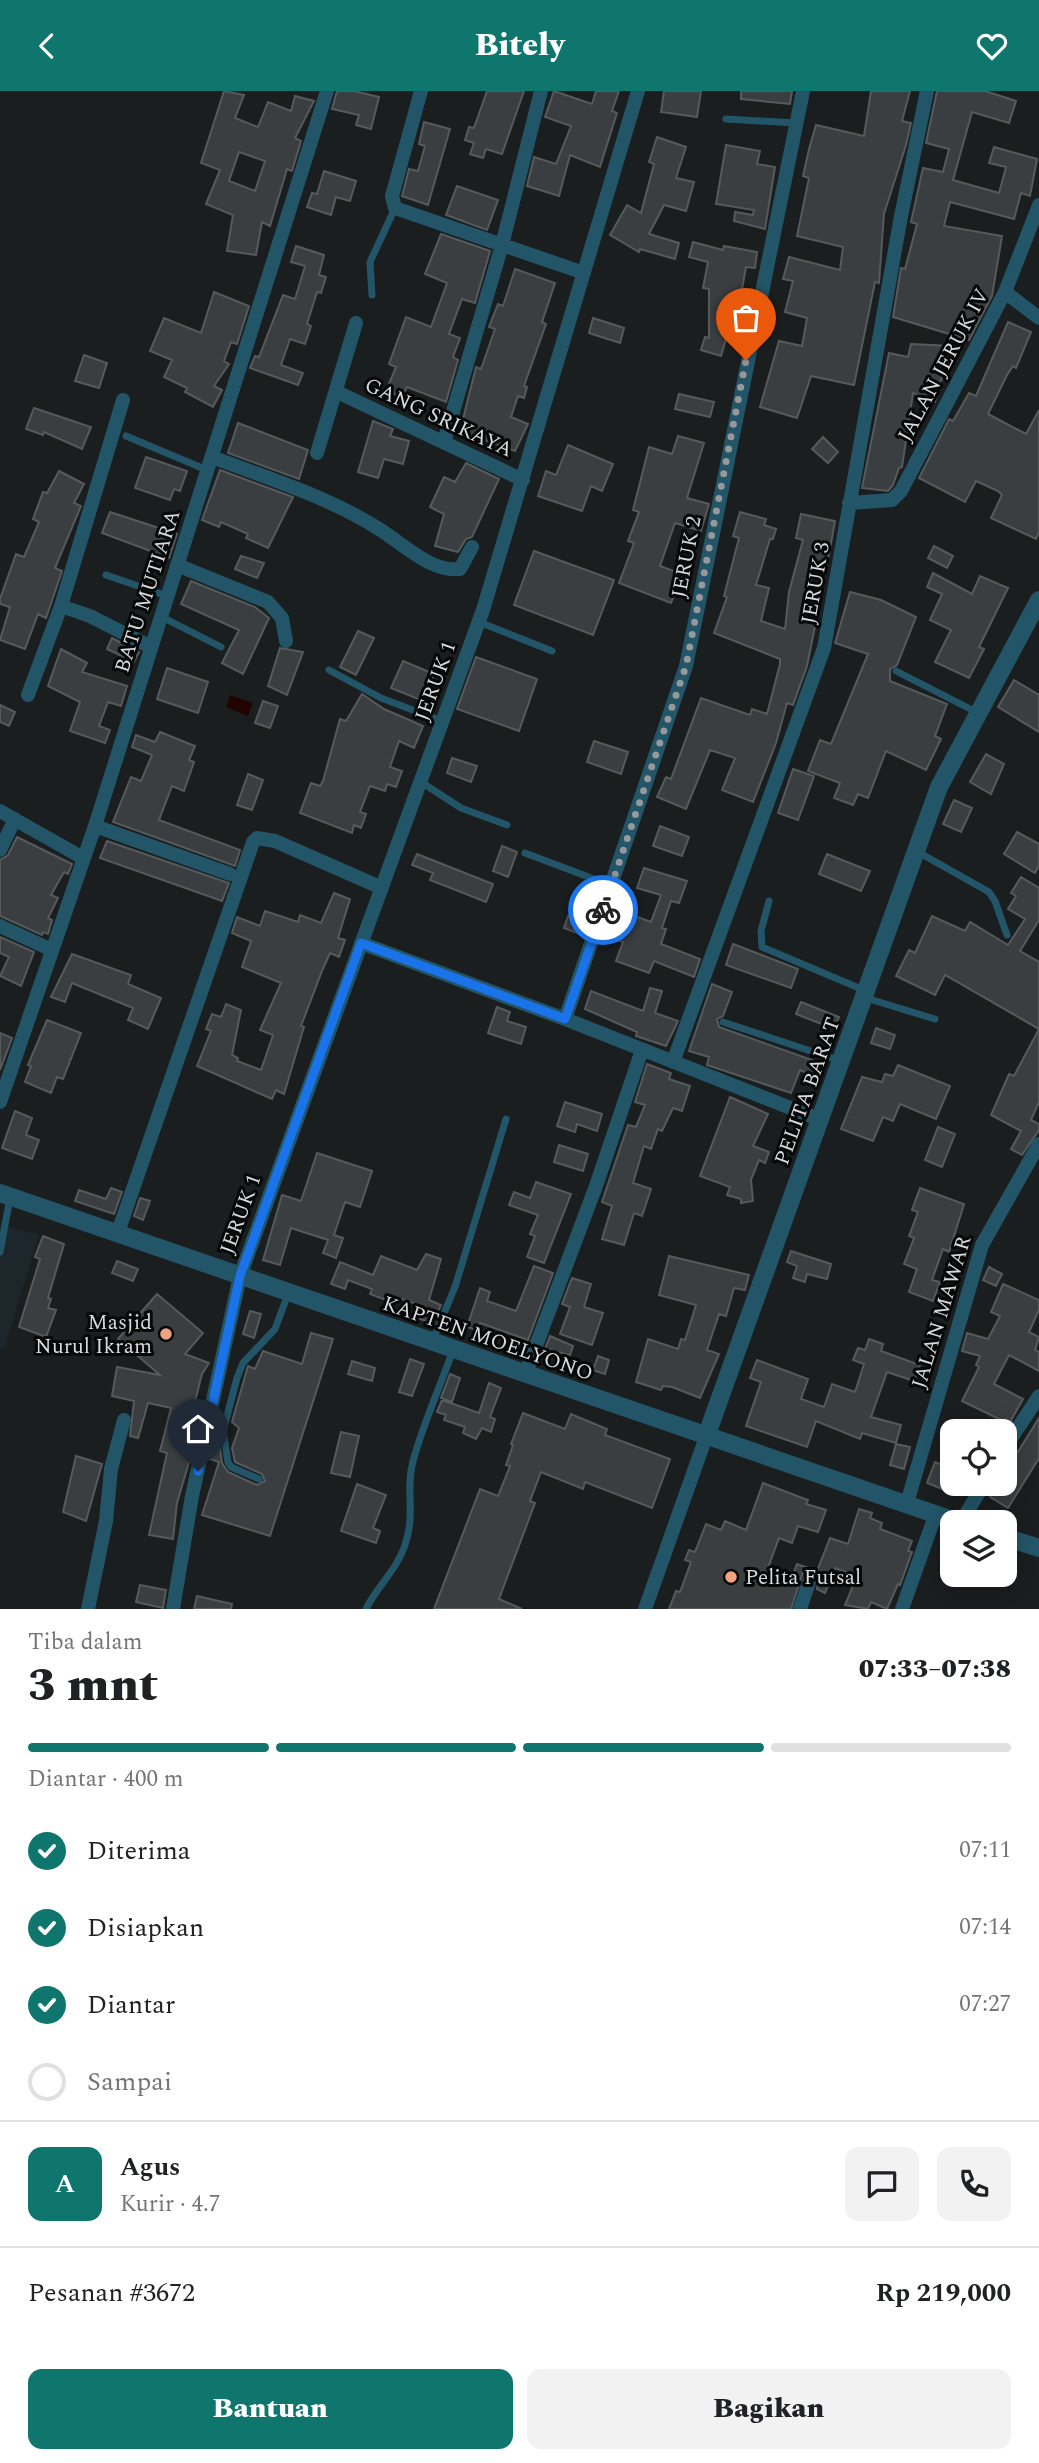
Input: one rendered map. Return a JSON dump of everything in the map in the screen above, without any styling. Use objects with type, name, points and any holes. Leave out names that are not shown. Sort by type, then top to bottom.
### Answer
[{"type":"street","name":"BATU MUTIARA","points":[[1,1097],[95,826],[327,91]]},
{"type":"street","points":[[421,91],[392,196],[395,208],[584,273]]},
{"type":"street","points":[[444,442],[502,245],[541,91]]},
{"type":"street","name":"JERUK 1","points":[[173,1609],[192,1496],[240,1276],[479,622],[638,91]]},
{"type":"street","name":"JERUK 2","points":[[565,1019],[686,666],[803,91]]},
{"type":"street","name":"JERUK 3","points":[[673,1062],[824,648],[901,216],[927,91]]},
{"type":"street","name":"JALAN JERUK IV","points":[[849,503],[892,500],[901,491],[1005,292],[1039,205]]},
{"type":"street","points":[[1005,292],[1039,318]]},
{"type":"street","points":[[317,453],[356,323]]},
{"type":"street","name":"GANG SRIKAYA","points":[[337,392],[523,480]]},
{"type":"street","points":[[28,695],[61,606],[123,400]]},
{"type":"street","points":[[210,463],[354,515],[418,556],[443,567],[460,569],[472,547]]},
{"type":"street","points":[[177,565],[268,602],[282,618],[286,641]]},
{"type":"street","name":"PELITA BARAT","points":[[645,1609],[939,787],[1039,600]]},
{"type":"street","points":[[61,606],[90,616],[151,647]]},
{"type":"street","points":[[0,811],[83,858]]},
{"type":"street","points":[[0,850],[15,820]]},
{"type":"street","points":[[95,826],[230,874]]},
{"type":"street","points":[[117,1235],[253,842],[257,838],[275,841],[382,888]]},
{"type":"street","points":[[0,926],[52,950]]},
{"type":"street","points":[[361,943],[565,1019],[821,1120]]},
{"type":"street","points":[[524,1375],[596,1186],[642,1050]]},
{"type":"street","name":"JALAN MAWAR","points":[[907,1503],[982,1245],[1039,1145]]},
{"type":"street","name":"KAPTEN MOELYONO","points":[[5,1195],[705,1437],[940,1515]]},
{"type":"street","points":[[1017,1429],[1039,1396]]},
{"type":"street","points":[[88,1609],[106,1521],[111,1469],[124,1420]]},
{"type":"street","points":[[902,1609],[936,1513]]},
{"type":"street","points":[[1017,1541],[1039,1548]]},
{"type":"street","points":[[800,1609],[810,1579]]},
{"type":"lane","points":[[726,119],[796,123]]},
{"type":"lane","points":[[372,295],[370,262],[395,208]]},
{"type":"lane","points":[[126,436],[210,463]]},
{"type":"lane","points":[[106,575],[167,596]]},
{"type":"lane","points":[[160,616],[221,647]]},
{"type":"lane","points":[[479,622],[552,651]]},
{"type":"lane","points":[[329,670],[381,698],[443,721]]},
{"type":"lane","points":[[896,671],[979,713]]},
{"type":"lane","points":[[421,782],[461,808],[507,825]]},
{"type":"lane","points":[[916,851],[989,892],[1007,935]]},
{"type":"lane","points":[[525,853],[611,885]]},
{"type":"lane","points":[[769,901],[761,931],[762,947],[866,994],[935,1019]]},
{"type":"lane","points":[[723,1022],[842,1062]]},
{"type":"lane","points":[[431,1343],[455,1287],[506,1119]]},
{"type":"lane","points":[[0,1252],[5,1195]]},
{"type":"lane","points":[[259,1479],[231,1467],[226,1455],[223,1431],[243,1363],[270,1338],[288,1293]]},
{"type":"lane","points":[[366,1609],[394,1569],[404,1548],[412,1524],[409,1483],[413,1461],[453,1350]]},
{"type":"shaded area","points":[[230,695],[253,703],[248,716],[226,707]]},
{"type":"shaded area","points":[[0,1224],[39,1235],[4,1349],[0,1348]]},
{"type":"building","points":[[224,91],[244,95],[235,118],[258,127],[268,102],[291,111],[295,96],[314,101],[295,138],[301,141],[292,171],[287,169],[270,226],[262,222],[256,255],[227,251],[233,215],[206,204],[220,170],[201,163]],"holes":[[[239,152],[265,161],[255,191],[229,181]]]},
{"type":"building","points":[[337,91],[354,91],[379,97],[371,129],[356,125],[359,115],[332,109]]},
{"type":"building","points":[[487,91],[524,91],[502,154],[486,149],[483,158],[470,154],[474,143],[465,140],[469,127],[474,128]]},
{"type":"building","points":[[554,91],[592,104],[596,91],[619,91],[612,111],[617,113],[600,167],[570,155],[559,196],[527,186],[534,157],[556,164],[571,126],[545,117]]},
{"type":"building","points":[[664,91],[701,91],[697,117],[661,112]]},
{"type":"building","points":[[741,91],[792,91],[790,104],[741,99]]},
{"type":"building","points":[[871,91],[910,91],[902,121],[911,123],[884,214],[879,283],[875,282],[854,385],[811,376],[797,418],[760,407],[779,341],[802,346],[807,318],[785,312],[793,281],[783,279],[789,257],[840,270],[843,247],[797,236],[809,178],[803,176],[809,149],[816,125],[864,136]]},
{"type":"building","points":[[937,91],[985,91],[1016,101],[1009,123],[972,112],[953,180],[999,193],[1006,167],[989,163],[994,147],[1037,159],[1030,196],[1021,193],[1014,219],[950,202],[944,226],[1002,236],[992,296],[969,340],[893,317],[901,268],[905,269],[917,224],[911,222],[923,168],[943,172],[949,149],[926,143]]},
{"type":"building","points":[[424,122],[450,129],[428,205],[402,196],[409,169],[418,171],[425,146],[419,144]]},
{"type":"building","points":[[657,137],[686,147],[676,178],[694,182],[686,211],[664,205],[649,234],[679,243],[675,259],[640,249],[639,252],[610,235],[627,205],[641,213],[654,164],[649,162]]},
{"type":"building","points":[[726,145],[760,151],[757,164],[775,167],[765,229],[734,221],[735,212],[753,215],[754,210],[716,204]]},
{"type":"building","points":[[324,171],[356,181],[350,201],[336,197],[331,215],[307,207],[312,193],[317,194]]},
{"type":"building","points":[[457,186],[498,200],[487,230],[446,215]]},
{"type":"building","points":[[441,234],[490,251],[475,303],[462,299],[449,334],[460,338],[453,357],[458,360],[446,402],[407,387],[402,397],[386,391],[396,367],[389,364],[406,317],[431,327],[447,283],[425,274]]},
{"type":"building","points":[[693,242],[723,250],[724,246],[757,252],[755,268],[746,267],[739,306],[739,329],[729,329],[721,356],[701,350],[705,337],[709,338],[709,289],[703,288],[708,262],[689,257]]},
{"type":"building","points":[[296,246],[324,255],[319,275],[326,277],[321,293],[317,292],[307,324],[311,326],[305,344],[290,339],[281,365],[303,373],[298,385],[250,368],[255,356],[259,357],[283,295],[295,299],[305,266],[291,262]]},
{"type":"building","points":[[515,269],[555,283],[542,322],[546,324],[524,386],[527,387],[524,398],[518,396],[511,417],[528,424],[515,451],[460,431],[476,367],[481,369],[495,329],[489,327],[498,304],[503,306]]},
{"type":"building","points":[[214,292],[249,306],[237,344],[231,342],[224,361],[229,364],[214,386],[222,390],[213,407],[185,392],[187,388],[164,377],[172,360],[150,351],[164,318],[201,333]]},
{"type":"building","points":[[593,318],[624,328],[620,343],[589,333]]},
{"type":"building","points":[[1008,322],[1031,332],[1016,368],[1013,366],[1007,375],[988,414],[1026,434],[1039,410],[1039,532],[1036,539],[991,518],[1002,495],[998,491],[976,481],[965,502],[919,478],[949,419],[953,421],[969,393],[976,396]]},
{"type":"building","points":[[911,344],[951,346],[947,381],[941,379],[935,402],[913,393],[902,467],[899,468],[893,485],[888,491],[862,488],[889,353],[908,357]]},
{"type":"building","points":[[84,355],[107,363],[99,388],[75,381]]},
{"type":"building","points":[[679,394],[714,402],[710,417],[675,409]]},
{"type":"building","points":[[34,408],[91,427],[82,449],[44,432],[43,435],[26,429]]},
{"type":"building","points":[[373,421],[393,429],[390,436],[409,441],[403,464],[384,459],[378,478],[358,472]]},
{"type":"building","points":[[238,423],[308,450],[299,479],[228,453]]},
{"type":"building","points":[[678,436],[704,443],[687,498],[709,504],[701,531],[675,523],[660,566],[682,574],[671,603],[619,583],[634,543],[628,541],[639,512],[633,510],[649,447],[672,454]]},
{"type":"building","points":[[823,437],[838,452],[828,463],[812,449]]},
{"type":"building","points":[[568,445],[613,464],[602,491],[591,486],[582,511],[538,496],[546,471],[556,475]]},
{"type":"building","points":[[146,457],[187,471],[180,491],[174,489],[170,500],[135,488]]},
{"type":"building","points":[[466,463],[499,479],[472,537],[466,539],[458,552],[435,546],[444,514],[430,507],[444,477],[455,482]]},
{"type":"building","points":[[220,470],[293,497],[268,548],[246,538],[248,534],[221,522],[219,527],[202,520]]},
{"type":"building","points":[[59,471],[84,484],[74,503],[81,506],[55,568],[62,571],[46,618],[38,614],[25,649],[0,640],[10,607],[0,604],[0,599],[16,554],[24,557],[39,522],[33,519],[43,492],[47,493]]},
{"type":"building","points":[[110,512],[177,534],[169,558],[102,533]]},
{"type":"building","points":[[740,512],[766,519],[764,525],[776,529],[773,539],[770,539],[756,585],[769,588],[761,621],[785,629],[789,592],[803,540],[796,538],[801,514],[835,521],[826,568],[815,565],[806,600],[820,602],[807,666],[793,705],[787,703],[776,743],[753,802],[722,790],[735,758],[710,750],[686,809],[657,797],[666,777],[671,779],[701,698],[750,715],[752,709],[767,714],[780,664],[780,659],[714,633],[727,597],[724,596],[739,538],[733,536]]},
{"type":"building","points":[[934,546],[953,556],[947,568],[928,558]]},
{"type":"building","points":[[534,551],[614,580],[593,635],[514,605]]},
{"type":"building","points":[[241,556],[264,563],[257,578],[235,569]]},
{"type":"building","points":[[933,573],[972,594],[980,576],[1008,588],[979,647],[984,649],[969,678],[935,662],[951,630],[930,620],[942,594],[927,587]]},
{"type":"building","points":[[191,581],[255,607],[269,618],[243,674],[222,663],[239,630],[181,604]]},
{"type":"building","points":[[850,592],[881,600],[916,617],[897,665],[890,669],[890,681],[947,704],[935,736],[941,739],[926,770],[886,751],[868,798],[858,794],[853,805],[834,798],[840,783],[808,771],[820,740],[831,744],[868,654],[835,643]]},
{"type":"building","points":[[358,631],[374,638],[356,675],[340,667]]},
{"type":"building","points":[[112,638],[139,652],[134,662],[107,649]]},
{"type":"building","points":[[280,648],[303,652],[287,695],[268,686]]},
{"type":"building","points":[[61,649],[87,663],[82,672],[127,686],[121,706],[108,702],[99,726],[110,730],[105,743],[70,731],[80,702],[48,686]]},
{"type":"building","points":[[476,657],[537,679],[519,731],[457,709]]},
{"type":"building","points":[[403,661],[434,674],[423,701],[391,688]]},
{"type":"building","points":[[167,668],[208,682],[198,713],[157,699]]},
{"type":"building","points":[[1014,680],[1039,695],[1039,732],[998,707]]},
{"type":"building","points":[[362,694],[384,709],[423,726],[414,748],[399,741],[390,767],[402,771],[396,787],[387,784],[385,791],[370,786],[360,812],[366,814],[361,828],[354,825],[352,833],[300,813],[311,783],[320,786],[323,781],[340,719],[346,721]]},
{"type":"building","points":[[263,701],[278,706],[270,728],[255,723]]},
{"type":"building","points":[[0,705],[15,712],[9,726],[0,722]]},
{"type":"building","points":[[160,732],[195,746],[189,760],[194,762],[184,791],[172,786],[159,820],[240,850],[235,866],[113,822],[131,777],[141,781],[152,755],[132,747],[136,735],[155,742]]},
{"type":"building","points":[[594,741],[628,752],[621,774],[587,762]]},
{"type":"building","points":[[986,754],[1004,764],[991,794],[970,782]]},
{"type":"building","points":[[452,758],[477,766],[471,782],[447,773]]},
{"type":"building","points":[[793,769],[814,776],[798,820],[778,813]]},
{"type":"building","points":[[248,774],[263,780],[252,810],[237,805]]},
{"type":"building","points":[[954,800],[972,808],[961,832],[943,824]]},
{"type":"building","points":[[660,826],[689,837],[682,856],[653,846]]},
{"type":"building","points":[[1017,832],[1039,844],[1039,865],[1035,873],[1004,854]]},
{"type":"building","points":[[17,837],[72,864],[68,874],[64,872],[51,895],[58,898],[48,918],[52,920],[48,934],[43,932],[42,935],[0,916],[0,860],[8,855]]},
{"type":"building","points":[[107,841],[229,883],[222,901],[100,858]]},
{"type":"building","points":[[502,846],[517,852],[508,877],[493,871]]},
{"type":"building","points":[[417,854],[493,884],[486,902],[430,880],[433,873],[412,865]]},
{"type":"building","points":[[827,854],[870,871],[861,891],[819,874]]},
{"type":"building","points":[[644,868],[687,881],[679,903],[671,901],[662,928],[666,929],[661,944],[700,959],[694,977],[654,961],[649,973],[616,961],[623,942],[609,937],[613,926],[618,928],[624,912],[651,922],[661,895],[637,888]]},
{"type":"building","points":[[1021,877],[1039,888],[1039,920],[1020,951],[1039,962],[1039,1029],[945,975],[935,995],[896,976],[909,950],[915,953],[932,916],[965,931],[970,922],[1008,945],[1025,919],[1008,909],[1016,896],[1011,893]]},
{"type":"building","points":[[334,893],[350,899],[338,938],[345,940],[339,957],[330,953],[322,971],[301,1026],[304,1027],[284,1094],[276,1090],[272,1099],[197,1066],[211,1031],[206,1029],[212,1014],[221,1017],[226,1004],[241,1010],[232,1055],[238,1058],[237,1061],[261,1070],[273,1035],[260,1030],[281,983],[242,967],[251,941],[232,933],[237,917],[260,926],[265,911],[298,922],[300,915],[321,923]]},
{"type":"building","points":[[568,916],[586,923],[582,935],[564,928]]},
{"type":"building","points":[[0,937],[34,952],[21,986],[0,976],[9,957],[0,953]]},
{"type":"building","points":[[733,944],[798,969],[791,988],[726,965]]},
{"type":"building","points":[[72,954],[131,975],[128,984],[161,998],[148,1029],[128,1020],[133,1008],[72,983],[65,1002],[51,997]]},
{"type":"building","points":[[712,984],[732,992],[723,1016],[717,1019],[719,1027],[823,1064],[817,1078],[800,1070],[791,1093],[707,1065],[709,1057],[689,1051]]},
{"type":"building","points":[[650,988],[662,991],[655,1013],[678,1021],[666,1046],[636,1036],[637,1032],[585,1009],[591,991],[643,1011]]},
{"type":"building","points":[[801,1002],[839,1017],[834,1029],[796,1014]]},
{"type":"building","points":[[497,1007],[510,1012],[507,1021],[526,1027],[521,1044],[488,1033]]},
{"type":"building","points":[[47,1020],[81,1033],[63,1079],[57,1077],[51,1093],[25,1082],[31,1066],[28,1065]]},
{"type":"building","points":[[876,1028],[895,1035],[890,1049],[871,1043]]},
{"type":"building","points":[[1039,1029],[1039,1102],[1031,1120],[1039,1124],[1039,1130],[1022,1155],[1011,1149],[1021,1131],[991,1115],[1009,1074],[1014,1076]]},
{"type":"building","points":[[0,1033],[12,1038],[0,1070]]},
{"type":"building","points":[[647,1064],[671,1073],[669,1079],[690,1086],[682,1111],[673,1108],[662,1131],[658,1129],[651,1149],[644,1146],[633,1183],[651,1189],[642,1216],[634,1213],[624,1245],[602,1239],[612,1206],[602,1202],[628,1125],[636,1127],[645,1105],[635,1102]]},
{"type":"building","points":[[898,1065],[950,1086],[936,1119],[900,1104],[893,1121],[883,1117],[873,1141],[841,1129],[862,1077],[882,1082],[885,1074],[893,1076]]},
{"type":"building","points":[[730,1097],[768,1114],[753,1146],[769,1152],[765,1163],[759,1160],[751,1180],[753,1201],[741,1203],[741,1199],[727,1195],[730,1187],[700,1176]]},
{"type":"building","points":[[565,1102],[602,1114],[597,1131],[577,1124],[575,1132],[557,1126]]},
{"type":"building","points":[[15,1111],[32,1118],[26,1135],[39,1140],[32,1159],[2,1148]]},
{"type":"building","points":[[938,1127],[955,1134],[942,1167],[925,1160]]},
{"type":"building","points":[[559,1145],[588,1154],[583,1171],[554,1162]]},
{"type":"building","points":[[317,1153],[372,1171],[360,1207],[345,1202],[334,1235],[343,1238],[336,1258],[323,1253],[328,1240],[291,1228],[280,1265],[263,1260],[282,1195],[301,1201]]},
{"type":"building","points":[[536,1182],[571,1194],[544,1263],[527,1257],[535,1236],[530,1234],[538,1215],[509,1205],[514,1192],[530,1198]]},
{"type":"building","points":[[111,1188],[122,1192],[114,1214],[75,1201],[79,1190],[106,1199]]},
{"type":"building","points":[[920,1188],[964,1204],[949,1252],[943,1249],[932,1280],[940,1282],[933,1301],[909,1292],[917,1269],[904,1264],[914,1238],[909,1236],[918,1212],[912,1210]]},
{"type":"building","points":[[140,1198],[150,1201],[143,1220],[134,1216]]},
{"type":"building","points":[[43,1236],[64,1244],[48,1298],[51,1299],[48,1308],[56,1310],[46,1337],[19,1327],[40,1259],[35,1257]]},
{"type":"building","points":[[791,1251],[831,1264],[827,1279],[807,1274],[805,1282],[793,1278],[797,1266],[787,1262]]},
{"type":"building","points":[[426,1254],[441,1259],[429,1300],[441,1305],[433,1323],[417,1318],[422,1306],[393,1296],[391,1302],[370,1294],[372,1289],[348,1280],[345,1289],[331,1284],[340,1262],[373,1275],[381,1256],[417,1270]]},
{"type":"building","points":[[669,1256],[749,1275],[745,1290],[734,1288],[726,1316],[719,1314],[707,1350],[719,1354],[700,1398],[672,1387],[663,1386],[661,1390],[636,1382],[648,1339],[678,1349],[681,1339],[685,1340],[696,1305],[659,1295]]},
{"type":"building","points":[[117,1261],[138,1269],[133,1281],[112,1273]]},
{"type":"building","points":[[534,1266],[553,1273],[528,1340],[480,1323],[477,1330],[467,1327],[480,1288],[490,1292],[487,1301],[516,1311]]},
{"type":"building","points":[[989,1267],[1002,1274],[996,1286],[983,1280]]},
{"type":"building","points":[[572,1278],[591,1284],[584,1307],[603,1313],[592,1345],[560,1334],[570,1307],[562,1304]]},
{"type":"building","points":[[1003,1284],[1039,1300],[1039,1310],[1029,1332],[1039,1337],[1035,1350],[1039,1352],[1039,1371],[1009,1355],[994,1384],[1023,1399],[1012,1419],[999,1419],[962,1401],[979,1367],[976,1365],[980,1356],[962,1351],[967,1333],[988,1339],[1000,1316],[991,1312]]},
{"type":"building","points":[[157,1294],[203,1333],[185,1354],[209,1363],[202,1374],[189,1425],[184,1450],[192,1452],[177,1503],[173,1539],[149,1535],[167,1453],[160,1451],[171,1408],[148,1403],[138,1438],[130,1436],[134,1401],[112,1396],[117,1367],[160,1375],[118,1339]]},
{"type":"building","points":[[250,1311],[261,1314],[254,1338],[243,1334]]},
{"type":"building","points":[[311,1333],[333,1339],[270,1536],[202,1515],[219,1462],[210,1459],[214,1446],[220,1448],[222,1463],[228,1472],[257,1485],[265,1481],[262,1474],[235,1462],[232,1448],[239,1428],[232,1422],[248,1366],[255,1369],[263,1351],[302,1364]]},
{"type":"building","points":[[550,1336],[573,1346],[570,1355],[545,1349]]},
{"type":"building","points":[[869,1339],[883,1344],[881,1351],[920,1365],[914,1381],[887,1372],[871,1417],[901,1425],[896,1443],[862,1433],[860,1439],[816,1421],[807,1447],[746,1426],[761,1382],[750,1378],[757,1360],[808,1379],[801,1399],[824,1407],[832,1384],[855,1392],[864,1364],[853,1360],[858,1348],[865,1350]]},
{"type":"building","points":[[598,1356],[609,1360],[605,1374],[593,1370]]},
{"type":"building","points":[[410,1359],[424,1364],[412,1396],[399,1392]]},
{"type":"building","points":[[352,1361],[375,1368],[372,1381],[348,1374]]},
{"type":"building","points":[[450,1374],[460,1378],[452,1402],[441,1398]]},
{"type":"building","points":[[489,1383],[501,1388],[490,1417],[495,1419],[491,1432],[482,1428],[476,1439],[463,1433],[465,1427],[444,1420],[446,1415],[437,1412],[442,1400],[479,1413]]},
{"type":"building","points":[[523,1413],[565,1429],[571,1414],[607,1429],[605,1435],[670,1459],[652,1508],[585,1482],[583,1489],[541,1472],[530,1501],[535,1503],[499,1599],[522,1609],[434,1609],[480,1489],[498,1496],[510,1466],[506,1465],[513,1445],[511,1444]]},
{"type":"building","points":[[1039,1418],[1039,1458],[1017,1493],[1017,1453]]},
{"type":"building","points":[[341,1432],[359,1436],[350,1477],[331,1473]]},
{"type":"building","points":[[896,1444],[910,1447],[904,1469],[890,1465]]},
{"type":"building","points":[[76,1456],[102,1464],[86,1521],[63,1512]]},
{"type":"building","points":[[935,1462],[940,1464],[940,1488],[927,1483]]},
{"type":"building","points":[[763,1483],[808,1500],[806,1504],[826,1510],[818,1532],[798,1526],[792,1543],[779,1538],[768,1568],[792,1577],[797,1564],[817,1571],[830,1538],[848,1544],[859,1509],[872,1513],[870,1518],[882,1523],[880,1529],[912,1541],[908,1551],[912,1552],[900,1585],[898,1584],[887,1609],[871,1602],[868,1609],[845,1605],[857,1576],[835,1568],[825,1593],[817,1589],[817,1572],[803,1572],[791,1609],[669,1609],[676,1591],[680,1592],[691,1562],[685,1560],[689,1550],[695,1552],[706,1524],[721,1530],[725,1521],[746,1530]]},
{"type":"building","points":[[357,1484],[386,1495],[373,1528],[380,1531],[376,1543],[341,1531]]},
{"type":"building","points":[[991,1496],[1015,1496],[1008,1508]]},
{"type":"building","points":[[140,1585],[166,1590],[163,1608],[136,1602]]},
{"type":"building","points":[[197,1596],[232,1604],[231,1609],[194,1609]]},
{"type":"way so far","points":[[603,910],[686,666],[746,360]]},
{"type":"place","name":"Masjid Nurul Ikram","points":[[166,1334]]},
{"type":"place","name":"Pelita Futsal","points":[[731,1577]]},
{"type":"route","points":[[198,1471],[240,1276],[361,943],[565,1019],[603,910]]}]
